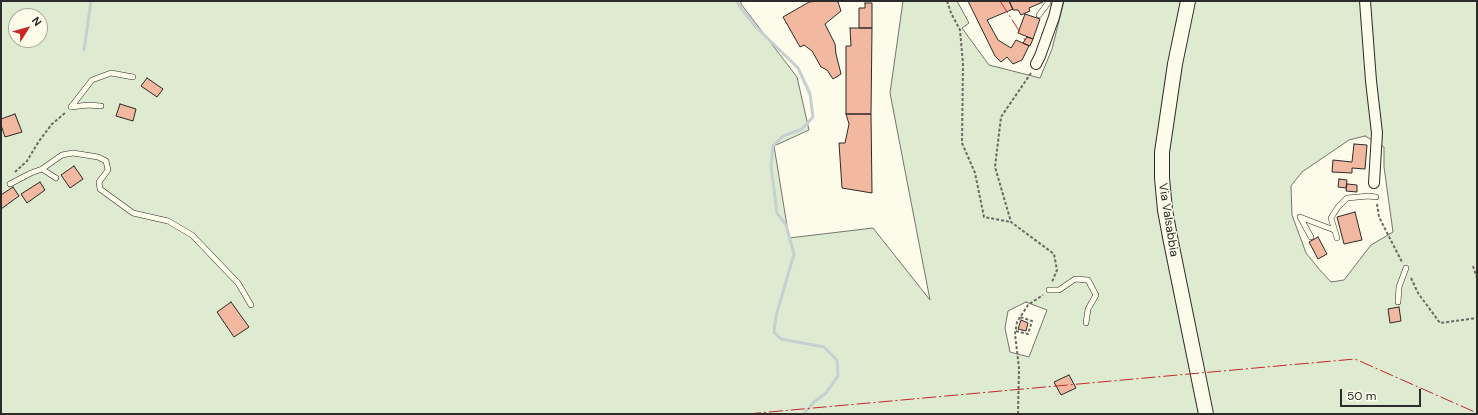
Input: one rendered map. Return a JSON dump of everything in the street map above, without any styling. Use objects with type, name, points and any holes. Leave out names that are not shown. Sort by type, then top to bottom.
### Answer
[{"type":"main road","name":"Via Valsabbia","points":[[1188,1],[1175,64],[1162,152],[1162,178],[1165,210],[1206,414]]},
{"type":"street","points":[[1036,64],[1054,17],[1058,1]]},
{"type":"street","points":[[1365,1],[1371,81],[1378,133],[1374,183]]},
{"type":"lane","points":[[1039,15],[1048,1]]},
{"type":"lane","points":[[71,107],[92,80],[111,73],[133,77]]},
{"type":"lane","points":[[71,107],[88,104],[101,106]]},
{"type":"lane","points":[[10,184],[42,169],[62,155],[73,152],[98,157],[106,161],[108,170],[99,182],[100,189],[133,213],[168,221],[192,235],[238,283],[251,304]]},
{"type":"lane","points":[[42,169],[56,178]]},
{"type":"lane","points":[[1337,238],[1331,218],[1338,207],[1347,198],[1376,196]]},
{"type":"lane","points":[[1311,237],[1300,217],[1334,230]]},
{"type":"lane","points":[[1398,302],[1400,287],[1406,268]]},
{"type":"lane","points":[[1049,290],[1059,290],[1075,279],[1088,280],[1096,295],[1088,309],[1086,323]]},
{"type":"path","points":[[948,1],[951,13],[960,30],[964,64],[962,143],[975,173],[984,217],[1011,222],[1054,254],[1057,270],[1049,290],[1028,305],[1019,317],[1016,331],[1016,346],[1019,368],[1018,414]]},
{"type":"path","points":[[1011,222],[995,167],[1002,117],[1031,74]]},
{"type":"path","points":[[12,175],[27,161],[39,141],[52,124],[71,107]]},
{"type":"path","points":[[1473,266],[1477,278]]},
{"type":"path","points":[[1016,331],[1028,334],[1032,321],[1019,317]]},
{"type":"green space","points":[[1,1],[741,1],[741,4],[797,77],[809,130],[774,146],[789,238],[873,228],[930,300],[890,93],[903,1],[957,1],[969,23],[962,28],[989,65],[1040,78],[1052,49],[1064,1],[1477,1],[1477,414],[1,414]],"holes":[[[1365,136],[1384,147],[1384,167],[1393,232],[1371,245],[1344,280],[1331,282],[1306,253],[1292,215],[1291,186],[1302,172],[1349,140]],[[1026,302],[1047,310],[1029,357],[1010,352],[1005,328],[1008,311]]]},
{"type":"building","points":[[836,1],[838,2],[841,11],[825,24],[835,44],[841,74],[833,79],[827,70],[821,67],[812,51],[804,45],[800,47],[783,17],[809,2]]},
{"type":"building","points":[[968,1],[1009,1],[1013,9],[987,20],[998,40],[1011,48],[1016,40],[1029,46],[1022,60],[1013,64],[1007,57],[1001,62],[995,56]]},
{"type":"building","points":[[1009,1],[1043,2],[1029,8],[1030,11],[1021,15],[1018,10],[1013,10]]},
{"type":"building","points":[[865,3],[872,3],[872,28],[859,28],[859,8],[865,8]]},
{"type":"building","points":[[1025,14],[1040,19],[1033,39],[1018,33]]},
{"type":"building","points":[[850,28],[872,28],[871,114],[846,114],[846,46],[851,46]]},
{"type":"building","points":[[1027,37],[1033,39],[1030,46],[1023,43]]},
{"type":"building","points":[[147,78],[163,89],[157,97],[141,86]]},
{"type":"building","points":[[120,104],[136,109],[133,121],[116,116]]},
{"type":"building","points":[[15,114],[22,132],[5,137],[1,125],[1,119]]},
{"type":"building","points":[[846,114],[871,114],[872,193],[842,188],[839,143],[845,143],[849,124]]},
{"type":"building","points":[[1354,144],[1367,145],[1365,169],[1352,168],[1352,173],[1332,172],[1333,160],[1352,162]]},
{"type":"building","points":[[74,166],[83,179],[70,188],[61,175]]},
{"type":"building","points":[[1339,179],[1347,180],[1346,188],[1338,187]]},
{"type":"building","points":[[40,182],[45,190],[27,203],[21,194]]},
{"type":"building","points":[[1347,184],[1357,185],[1357,192],[1346,191]]},
{"type":"building","points":[[13,187],[19,196],[1,209],[1,195]]},
{"type":"building","points":[[1355,212],[1362,240],[1344,244],[1337,217]]},
{"type":"building","points":[[1318,237],[1327,254],[1318,259],[1309,242]]},
{"type":"building","points":[[231,302],[249,327],[234,337],[217,312]]},
{"type":"building","points":[[1399,307],[1401,321],[1390,323],[1388,309]]},
{"type":"building","points":[[1021,320],[1028,323],[1026,331],[1018,329]]},
{"type":"building","points":[[1069,375],[1076,388],[1061,395],[1054,382]]},
{"type":"waterway","points":[[84,50],[91,1]]},
{"type":"waterway","points":[[737,1],[756,27],[798,68],[810,94],[813,117],[802,129],[783,136],[773,146],[771,166],[777,213],[786,225],[794,254],[776,316],[774,332],[781,339],[824,347],[837,360],[838,376],[826,393],[814,402],[804,414]]},
{"type":"power","points":[[1000,1],[1025,40]]},
{"type":"power","points":[[747,414],[1355,359],[1477,413]]}]
